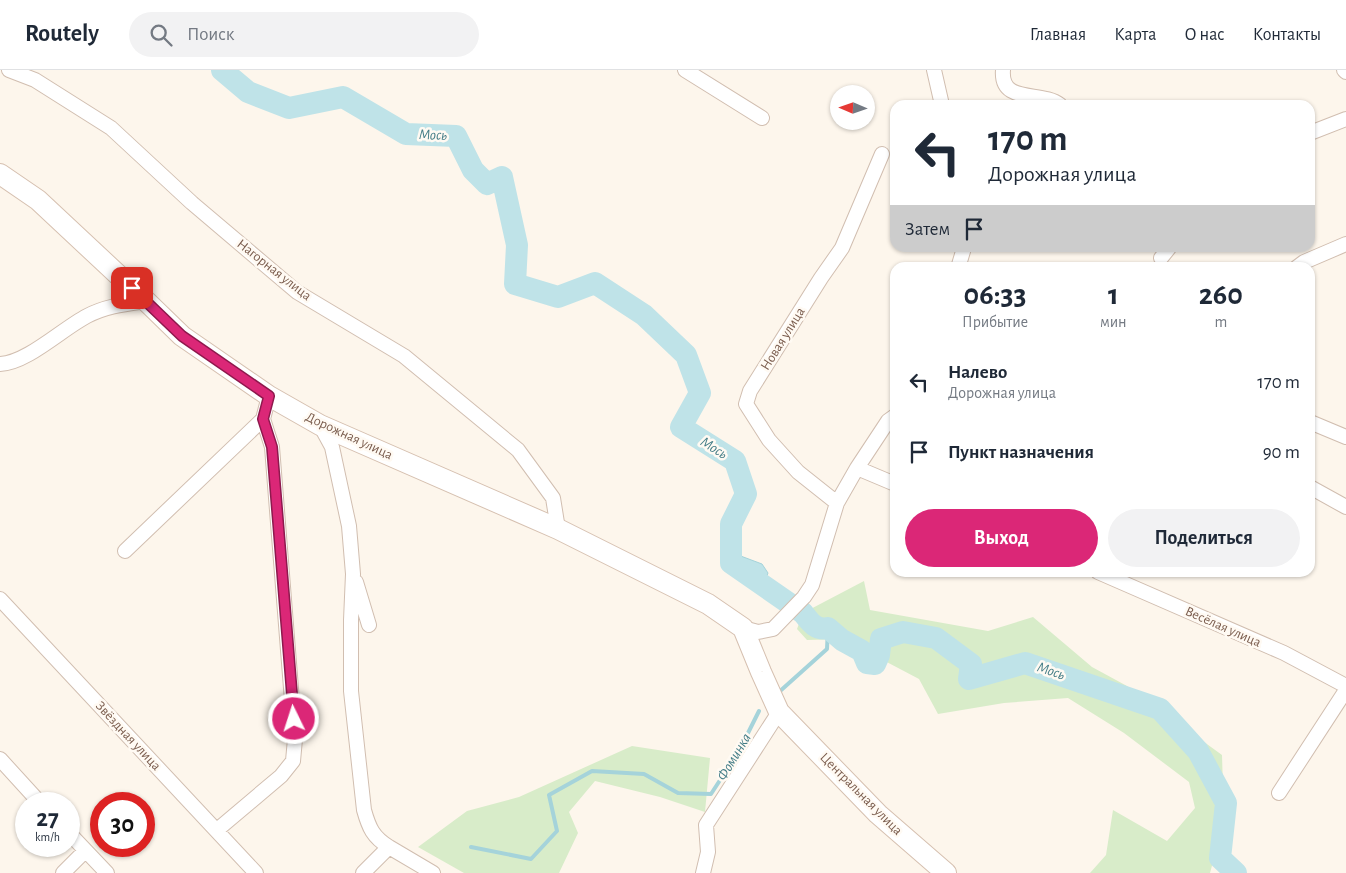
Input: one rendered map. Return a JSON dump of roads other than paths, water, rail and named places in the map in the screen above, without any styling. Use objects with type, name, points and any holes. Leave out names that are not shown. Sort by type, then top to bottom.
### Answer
[{"type":"street","name":"Нагорная улица","points":[[9,70],[35,80],[111,128],[192,203],[297,292],[404,356],[518,450],[553,498],[558,529]]},
{"type":"street","points":[[685,70],[762,118]]},
{"type":"street","points":[[934,70],[941,100]]},
{"type":"street","points":[[1003,70],[1003,82],[1006,88],[1014,92],[1054,100]]},
{"type":"street","points":[[1315,131],[1346,119]]},
{"type":"street","name":"Новая улица","points":[[837,503],[798,472],[769,440],[746,404],[750,391],[842,248],[882,154]]},
{"type":"street","name":"Дорожная улица","points":[[0,174],[38,200],[182,336],[269,396],[320,425],[558,529],[708,604],[743,628]]},
{"type":"street","points":[[1304,262],[1346,244]]},
{"type":"street","points":[[0,364],[20,360],[86,317],[104,308],[146,300]]},
{"type":"street","points":[[125,552],[263,419],[269,396]]},
{"type":"street","points":[[216,830],[281,776],[293,761],[295,738],[272,447],[263,419]]},
{"type":"street","points":[[743,628],[758,632],[773,630],[804,597],[812,585],[837,503],[857,468],[890,420]]},
{"type":"street","points":[[1315,422],[1346,437]]},
{"type":"street","points":[[320,425],[332,448],[350,526],[353,574],[351,691],[364,810],[369,827],[378,840],[388,848],[433,873]]},
{"type":"street","points":[[857,468],[890,482]]},
{"type":"street","points":[[1315,490],[1346,507]]},
{"type":"street","points":[[353,574],[369,625]]},
{"type":"street","name":"Весёлая улица","points":[[1109,577],[1284,653],[1346,686]]},
{"type":"street","name":"Звёздная улица","points":[[0,599],[256,873]]},
{"type":"street","name":"Центральная улица","points":[[743,628],[760,672],[779,712],[878,814],[946,873]]},
{"type":"street","points":[[1279,793],[1346,690]]},
{"type":"street","points":[[703,873],[708,852],[706,825],[779,712]]},
{"type":"street","points":[[0,760],[30,792]]},
{"type":"street","points":[[80,846],[107,873]]},
{"type":"street","points":[[363,873],[388,848]]},
{"type":"street","points":[[63,873],[85,851]]},
{"type":"water","points":[[738,555],[762,564],[768,573],[766,578],[761,578],[753,584],[738,577],[730,567],[736,566],[735,558]]},
{"type":"waterway","name":"Мось","points":[[222,70],[248,92],[289,108],[343,97],[406,134],[456,136],[473,170],[487,184],[502,177],[517,245],[515,284],[558,297],[595,283],[644,315],[686,355],[700,393],[681,427],[735,461],[746,494],[731,524],[731,563],[803,613],[814,625],[824,629],[828,628],[842,640],[862,651],[867,663],[875,664],[879,655],[881,639],[903,632],[936,638],[971,664],[969,679],[1025,663],[1160,709],[1198,751],[1226,803],[1220,858],[1236,873]]},
{"type":"waterway","name":"Фоминка","points":[[779,692],[827,649],[828,628]]},
{"type":"waterway","name":"Фоминка","points":[[471,847],[531,859],[557,831],[549,795],[592,771],[644,774],[678,793],[711,794],[739,751],[759,711]]}]
